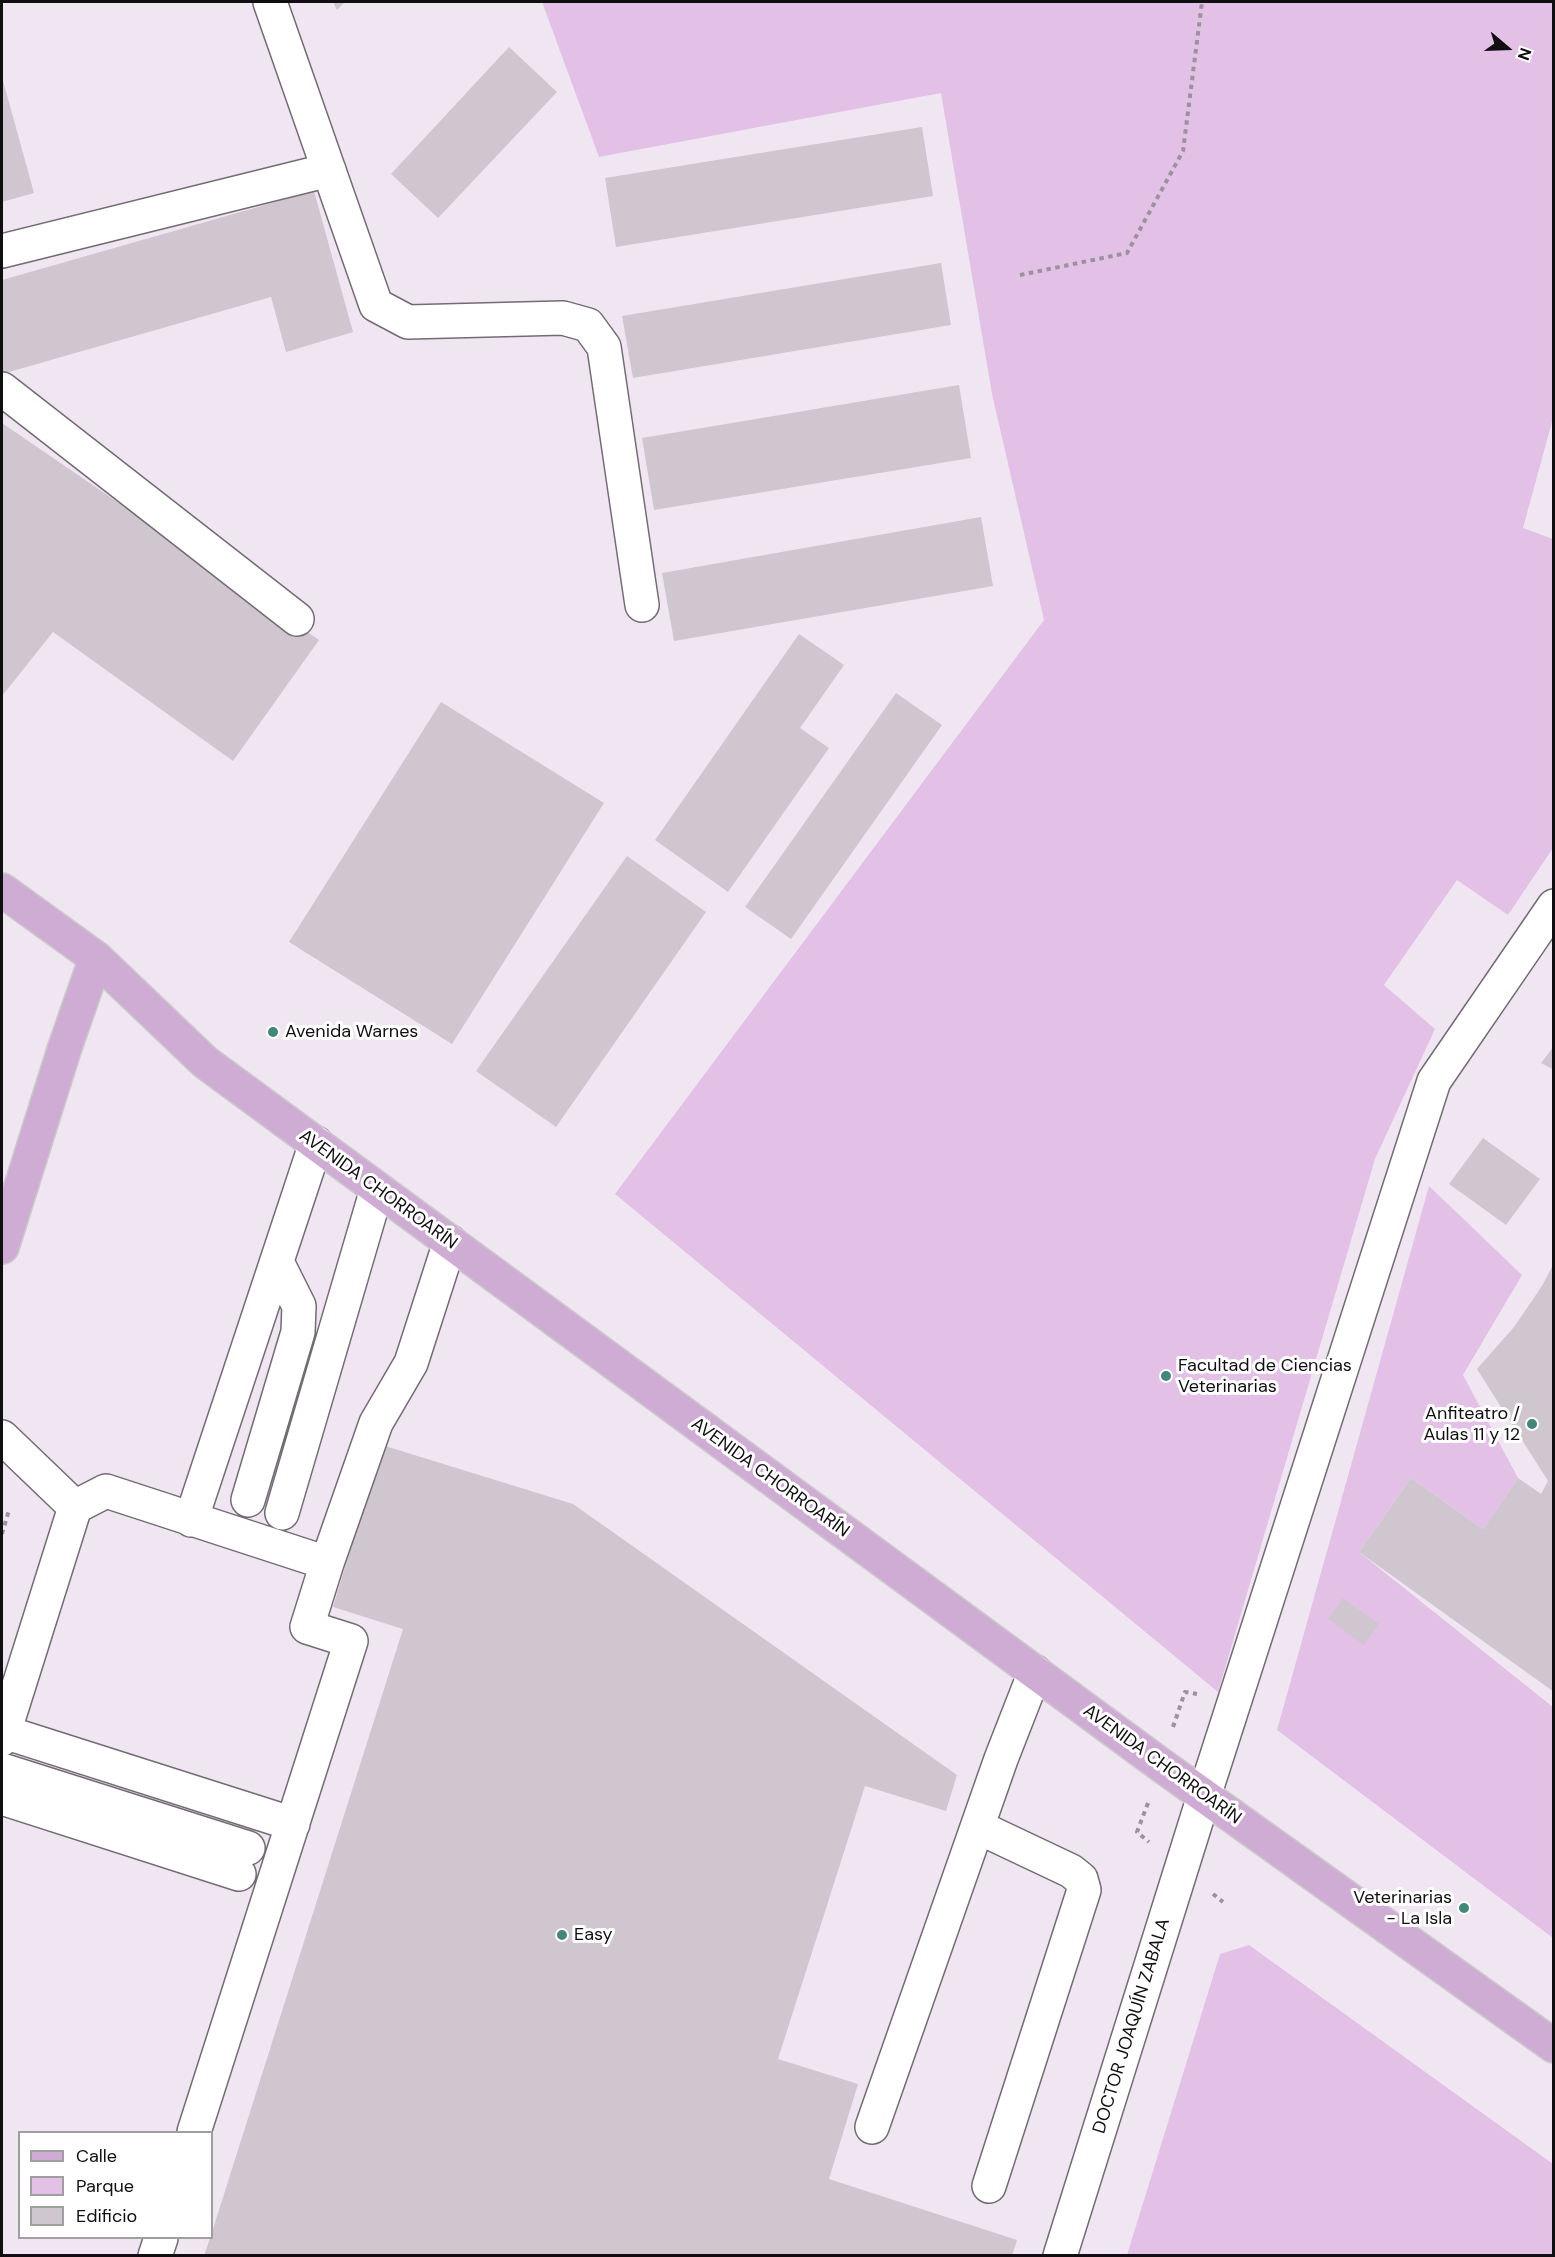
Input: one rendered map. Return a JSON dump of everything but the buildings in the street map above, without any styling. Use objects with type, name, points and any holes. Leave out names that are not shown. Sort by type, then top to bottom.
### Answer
[{"type":"main road","name":"AVENIDA CHORROARÍN","points":[[2,890],[96,958],[205,1062],[1204,1796],[1554,2046]]},
{"type":"main road","points":[[2,1247],[64,1050],[96,958]]},
{"type":"street","points":[[270,2],[376,305],[408,322],[563,318],[588,325],[604,347],[642,605]]},
{"type":"street","points":[[2,251],[329,170]]},
{"type":"street","points":[[2,388],[297,619]]},
{"type":"street","name":"DOCTOR JOAQUÍN ZABALA","points":[[1060,2256],[1204,1796],[1434,1082],[1554,906]]},
{"type":"street","points":[[191,1520],[316,1143]]},
{"type":"street","points":[[282,1513],[377,1189]]},
{"type":"street","points":[[195,2131],[351,1641],[307,1627],[376,1424],[411,1363],[450,1242]]},
{"type":"street","points":[[248,1500],[298,1332],[299,1306],[277,1262]]},
{"type":"street","points":[[2,1437],[75,1507]]},
{"type":"street","points":[[293,1824],[3,1735],[75,1507],[106,1491],[327,1563]]},
{"type":"street","points":[[872,2127],[1035,1672]]},
{"type":"street","points":[[2,1770],[244,1861],[2,1798]]},
{"type":"street","points":[[978,1827],[1071,1871],[1081,1879],[1084,1890],[989,2186]]},
{"type":"street","points":[[155,2256],[161,2239]]},
{"type":"path","points":[[1020,275],[1127,253],[1183,151],[1202,2]]},
{"type":"path","points":[[2,1534],[9,1510]]},
{"type":"green space","points":[[542,2],[1553,2],[1553,418],[1523,528],[1553,539],[1553,848],[1508,915],[1457,880],[1384,985],[1435,1029],[1375,1159],[1218,1692],[615,1194],[1044,620],[992,394],[941,93],[599,157]]},
{"type":"green space","points":[[1429,1186],[1522,1275],[1463,1375],[1518,1478],[1483,1529],[1411,1478],[1359,1552],[1553,1707],[1553,1938],[1277,1730]]},
{"type":"green space","points":[[1249,1945],[1553,2164],[1553,2255],[1127,2255],[1220,1954]]},
{"type":"place","name":"Avenida Warnes","points":[[273,1032]]},
{"type":"place","name":"Facultad de Ciencias Veterinarias","points":[[1166,1376]]},
{"type":"place","name":"Anfiteatro / Aulas 11 y 12","points":[[1532,1424]]},
{"type":"place","name":"Veterinarias - La Isla","points":[[1464,1908]]},
{"type":"place","name":"Easy","points":[[562,1935]]}]
